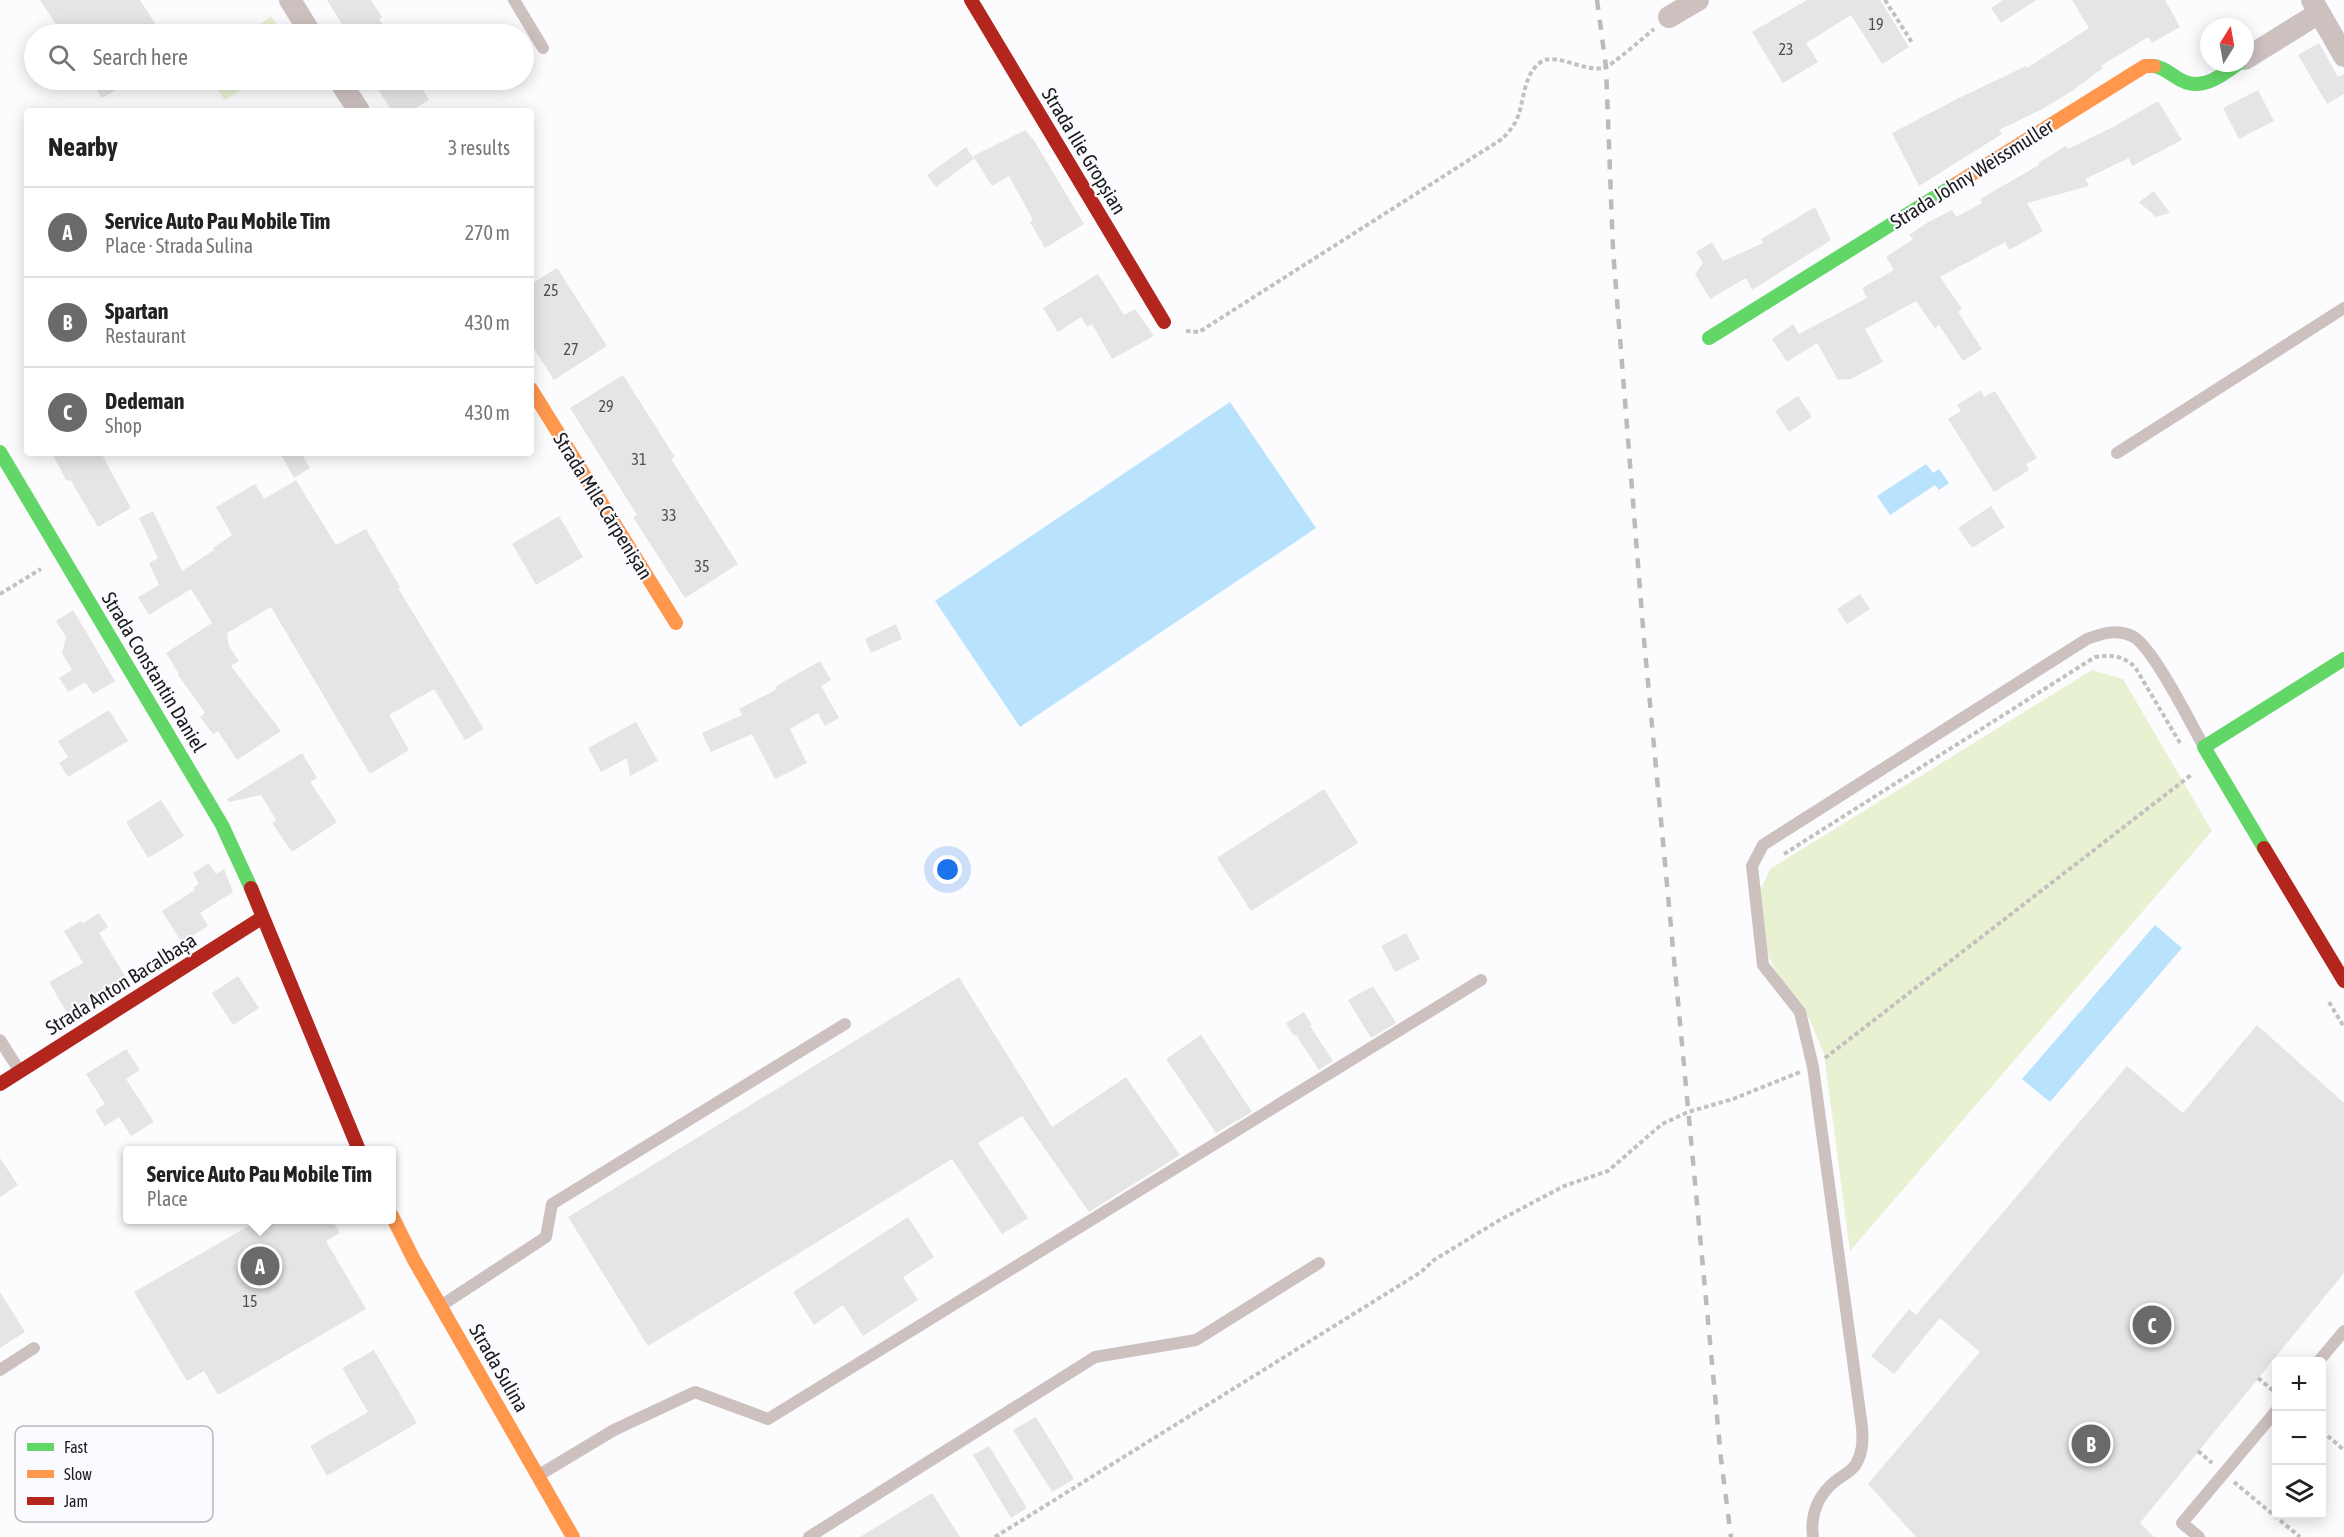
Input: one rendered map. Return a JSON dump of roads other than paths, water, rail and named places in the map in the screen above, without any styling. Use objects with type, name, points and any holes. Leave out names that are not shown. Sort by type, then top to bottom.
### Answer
[{"type":"street","points":[[290,0],[306,24]]},
{"type":"street","name":"Strada Ilie Gropșian","points":[[970,0],[1164,322]]},
{"type":"street","points":[[1669,17],[1698,0]]},
{"type":"street","points":[[2254,52],[2315,6],[2344,56]]},
{"type":"street","name":"Strada Johny Weissmuller","points":[[1709,338],[2145,66],[2163,67],[2176,78],[2195,84],[2208,83],[2225,72]]},
{"type":"street","points":[[345,90],[357,108]]},
{"type":"street","name":"Strada Mile Cărpenișan","points":[[534,394],[676,623]]},
{"type":"street","name":"Strada Constantin Daniel","points":[[0,452],[222,825],[251,883],[263,917]]},
{"type":"street","points":[[2344,659],[2204,747],[2344,981]]},
{"type":"street","points":[[263,917],[357,1146]]},
{"type":"street","name":"Strada Anton Bacalbașa","points":[[0,1084],[263,917]]},
{"type":"street","name":"Strada Sulina","points":[[396,1223],[573,1537]]},
{"type":"lane","points":[[514,0],[528,24]]},
{"type":"lane","points":[[534,33],[543,48]]},
{"type":"lane","points":[[2117,453],[2344,308]]},
{"type":"lane","points":[[1813,1537],[1811,1528],[1815,1509],[1824,1489],[1855,1466],[1863,1448],[1861,1416],[1813,1067],[1800,1012],[1763,965],[1752,866],[1763,845],[2077,645],[2109,631],[2134,636],[2151,655],[2204,747]]},
{"type":"lane","points":[[538,1476],[614,1431],[695,1392],[768,1419],[1481,980]]},
{"type":"lane","points":[[441,1306],[546,1237],[552,1204],[844,1024]]},
{"type":"lane","points":[[0,1040],[20,1071]]},
{"type":"lane","points":[[809,1537],[1095,1357],[1196,1340],[1319,1263]]},
{"type":"lane","points":[[2322,1357],[2344,1331]]},
{"type":"lane","points":[[0,1370],[34,1348]]},
{"type":"lane","points":[[2199,1537],[2182,1522],[2272,1417]]},
{"type":"water","points":[[1230,402],[1316,528],[1020,727],[935,601]]},
{"type":"water","points":[[1926,464],[1933,473],[1939,469],[1949,483],[1939,490],[1935,485],[1890,515],[1877,496]]},
{"type":"water","points":[[2155,925],[2182,948],[2050,1102],[2022,1079]]},
{"type":"railway","points":[[1597,0],[1606,67],[1613,250],[1644,640],[1721,1459],[1731,1537]]},
{"type":"place","name":"Service Auto Pau Mobile Tim","points":[[260,1266]]},
{"type":"place","name":"Dedeman","points":[[2152,1325]]},
{"type":"place","name":"Spartan","points":[[2091,1444]]}]
